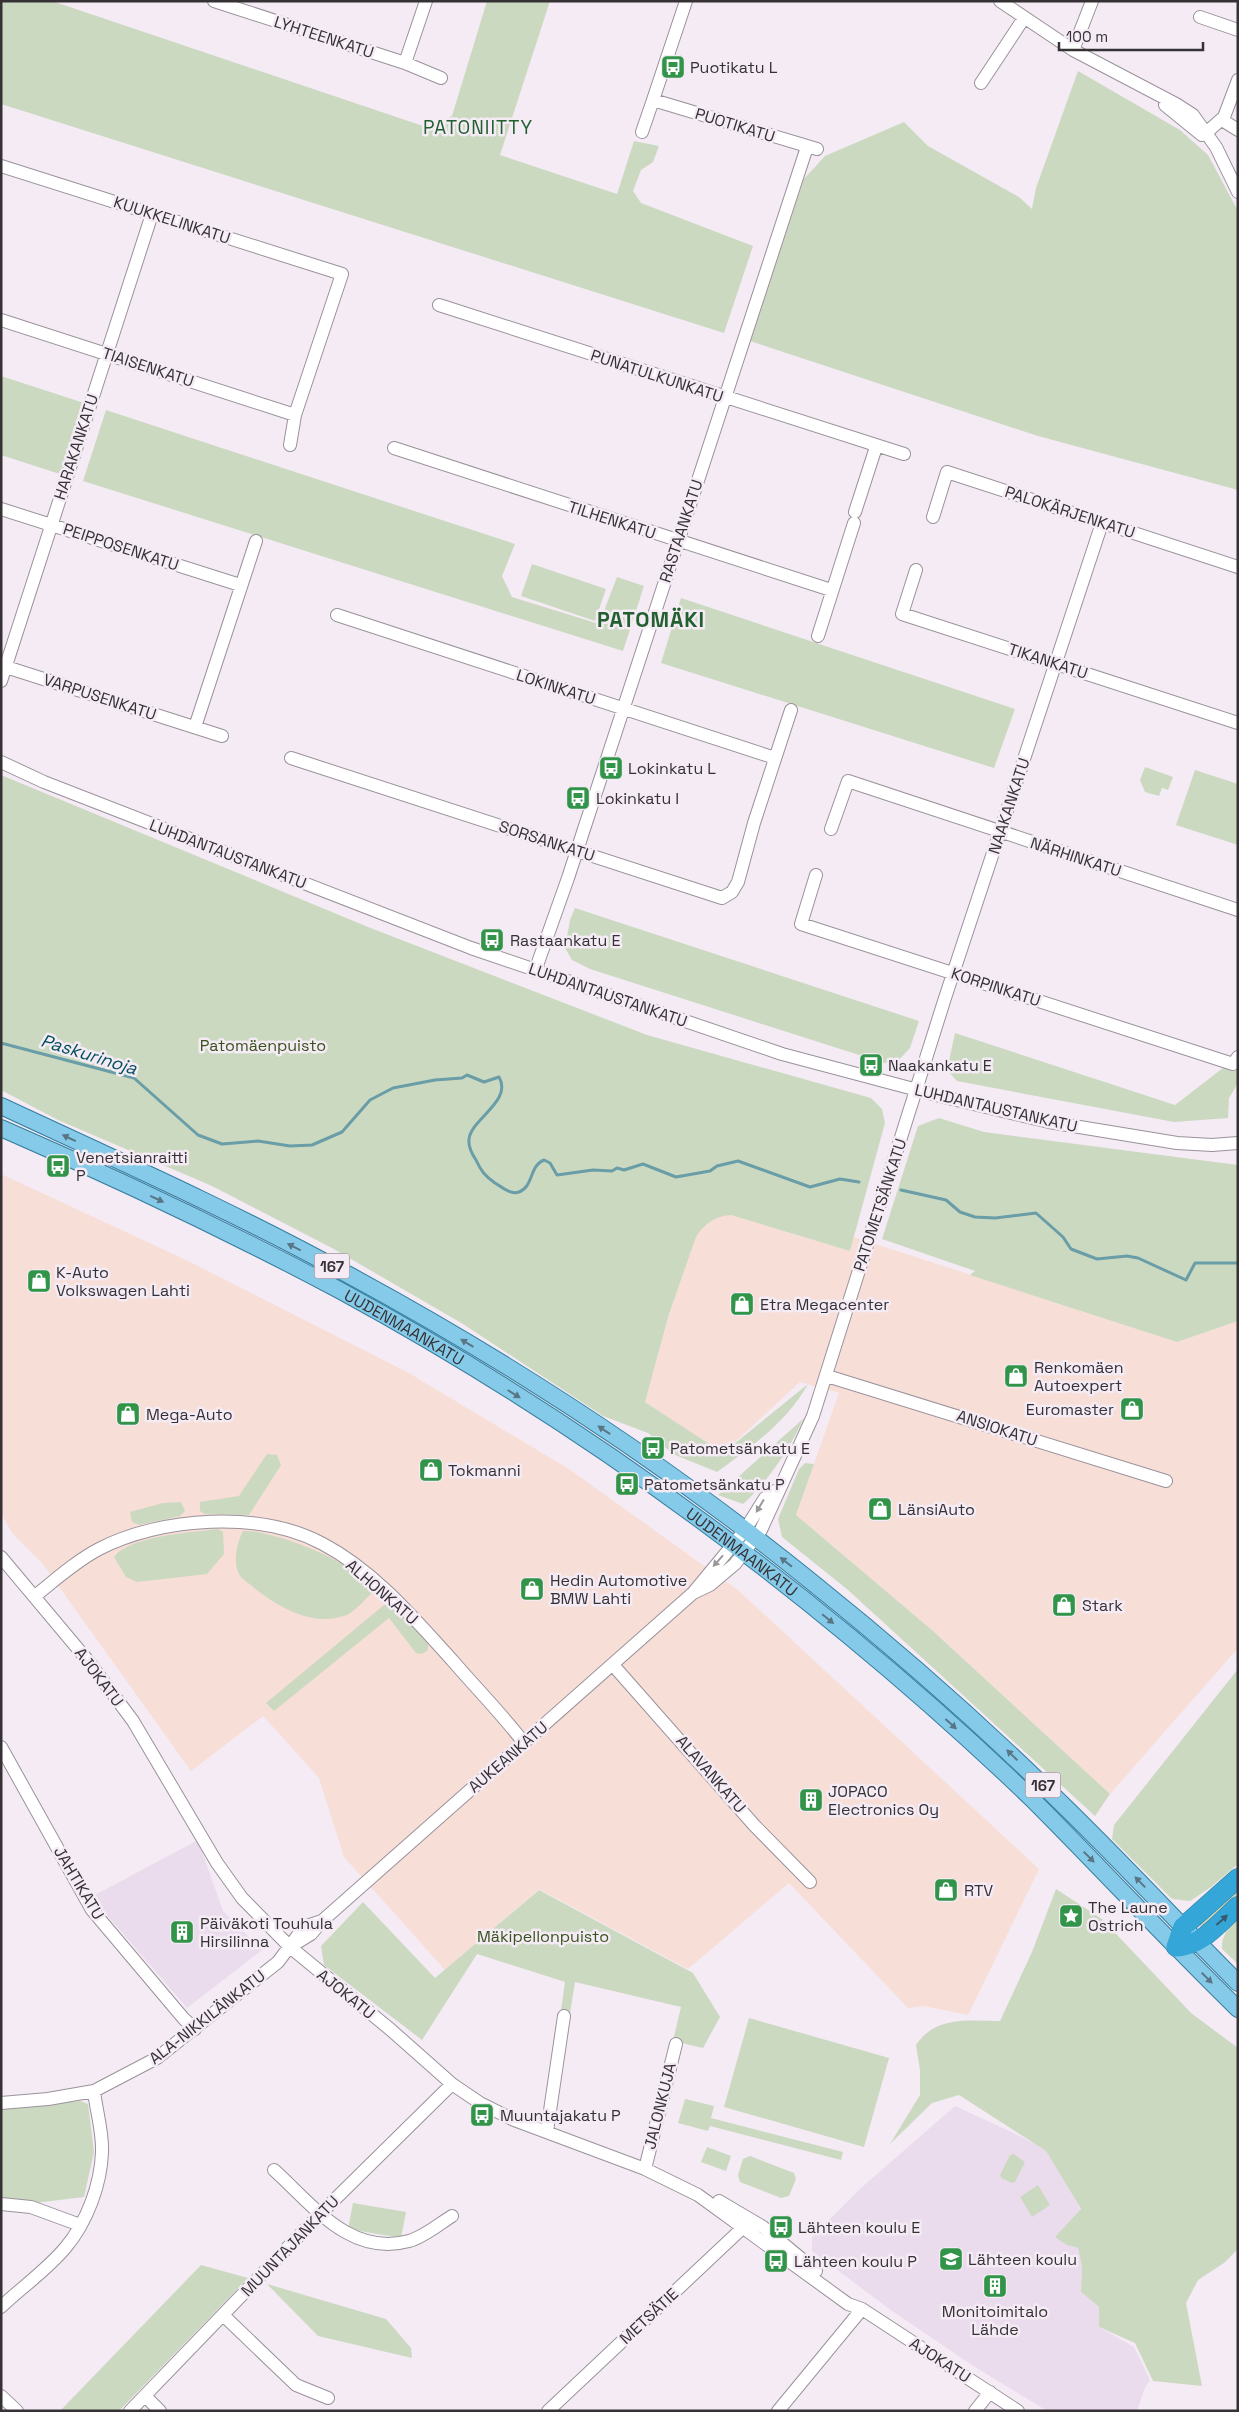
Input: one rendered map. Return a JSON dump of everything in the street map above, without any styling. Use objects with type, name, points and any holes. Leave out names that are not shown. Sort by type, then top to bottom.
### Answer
[{"type":"highway","points":[[1238,1878],[1183,1927],[1176,1947],[1188,1947],[1198,1942],[1238,1906]]},
{"type":"main road","name":"UUDENMAANKATU","points":[[1,1106],[214,1206],[393,1300],[516,1373],[595,1423],[750,1534],[879,1636],[976,1722],[1095,1836],[1238,1983]]},
{"type":"main road","name":"UUDENMAANKATU","points":[[1,1128],[245,1241],[375,1311],[468,1365],[573,1432],[738,1549],[850,1637],[969,1741],[1088,1856],[1238,2009]]},
{"type":"street","name":"LYHTEENKATU","points":[[214,1],[405,63],[441,78]]},
{"type":"street","points":[[405,63],[426,1]]},
{"type":"street","points":[[642,132],[686,1]]},
{"type":"street","points":[[1000,1],[1073,50],[1184,108],[1207,132],[1238,192]]},
{"type":"street","points":[[1073,50],[1092,1]]},
{"type":"street","points":[[1200,17],[1238,30]]},
{"type":"street","points":[[981,83],[1024,18]]},
{"type":"street","points":[[1130,80],[1160,100],[1200,134],[1225,165]]},
{"type":"street","points":[[1207,132],[1222,120],[1238,80]]},
{"type":"street","name":"PUOTIKATU","points":[[653,100],[812,148]]},
{"type":"street","points":[[1222,120],[1238,130]]},
{"type":"street","name":"RASTAANKATU","points":[[535,971],[577,851],[724,398],[812,148]]},
{"type":"street","name":"KUUKKELINKATU","points":[[1,166],[342,274],[294,415]]},
{"type":"street","name":"HARAKANKATU","points":[[1,681],[152,214]]},
{"type":"street","name":"PUNATULKUNKATU","points":[[439,305],[724,398],[904,454]]},
{"type":"street","name":"TIAISENKATU","points":[[1,320],[294,415]]},
{"type":"street","points":[[290,445],[294,415]]},
{"type":"street","points":[[818,636],[876,446]]},
{"type":"street","name":"TILHENKATU","points":[[394,448],[831,590]]},
{"type":"street","name":"PALOKÄRJENKATU","points":[[933,517],[947,472],[1238,567]]},
{"type":"street","name":"PEIPPOSENKATU","points":[[1,509],[240,585]]},
{"type":"street","name":"NAAKANKATU","points":[[917,1090],[1054,664],[1102,523]]},
{"type":"street","points":[[195,727],[256,541]]},
{"type":"street","name":"TIKANKATU","points":[[916,570],[902,614],[1238,723]]},
{"type":"street","name":"LOKINKATU","points":[[337,615],[775,758]]},
{"type":"street","name":"VARPUSENKATU","points":[[6,667],[222,736]]},
{"type":"street","points":[[775,758],[791,710]]},
{"type":"street","name":"SORSANKATU","points":[[291,758],[726,898],[738,882],[754,823],[775,758]]},
{"type":"street","name":"LUHDANTAUSTANKATU","points":[[1,762],[53,786],[471,948],[782,1054],[917,1090],[1068,1125],[1177,1143],[1212,1145],[1238,1143]]},
{"type":"street","name":"NÄRHINKATU","points":[[831,829],[848,781],[1238,910]]},
{"type":"street","name":"KORPINKATU","points":[[816,875],[801,924],[1233,1064],[1238,1057]]},
{"type":"street","name":"PATOMETSÄNKATU","points":[[738,1549],[770,1514],[780,1488],[803,1441],[827,1376],[857,1274],[917,1090]]},
{"type":"street","name":"ANSIOKATU","points":[[827,1376],[1166,1481]]},
{"type":"street","name":"ALHONKATU","points":[[35,1596],[63,1573],[99,1549],[152,1531],[193,1522],[231,1522],[264,1525],[288,1531],[322,1544],[360,1568],[389,1593],[524,1743]]},
{"type":"street","name":"AUKEANKATU","points":[[290,1947],[304,1927],[322,1921],[693,1593],[710,1586],[735,1564],[738,1549]]},
{"type":"street","name":"AJOKATU","points":[[1,1557],[6,1572],[35,1596],[89,1662],[132,1722],[217,1863],[242,1898],[290,1947],[397,2035],[452,2084],[494,2111],[645,2169],[698,2195],[713,2197],[747,2224],[783,2243],[806,2264],[857,2302],[862,2310],[1018,2411]]},
{"type":"street","name":"ALAVANKATU","points":[[613,1665],[754,1825],[810,1882]]},
{"type":"street","name":"JAHTIKATU","points":[[1,1747],[92,1910],[184,2019],[195,2029]]},
{"type":"street","name":"ALA-NIKKILÄNKATU","points":[[1,2103],[48,2099],[94,2091],[157,2058],[278,1962],[290,1947]]},
{"type":"street","points":[[547,2131],[564,2016]]},
{"type":"street","name":"JALONKUJA","points":[[645,2169],[676,2044]]},
{"type":"street","name":"MUUNTAJANKATU","points":[[130,2411],[321,2213],[452,2084]]},
{"type":"street","points":[[1,2307],[66,2247],[80,2225],[93,2198],[99,2177],[102,2151],[94,2091]]},
{"type":"street","points":[[274,2170],[334,2227],[347,2235],[361,2240],[384,2244],[410,2241],[452,2216]]},
{"type":"street","points":[[1,2204],[31,2207],[80,2225]]},
{"type":"street","name":"METSÄTIE","points":[[548,2411],[747,2224]]},
{"type":"street","points":[[778,2411],[862,2310]]},
{"type":"street","points":[[223,2315],[296,2385],[328,2398]]},
{"type":"street","points":[[975,2411],[990,2392]]},
{"type":"street","points":[[1,2396],[16,2411]]},
{"type":"street","points":[[145,2396],[160,2411]]},
{"type":"shaded area","points":[[1,1174],[186,1260],[407,1372],[569,1469],[739,1591],[1039,1869],[968,2015],[924,2006],[908,2008],[789,1883],[688,1969],[539,1889],[445,1970],[344,1857],[319,1778],[263,1716],[191,1771],[42,1563],[12,1533],[1,1513]]},
{"type":"shaded area","points":[[720,1215],[731,1215],[850,1251],[854,1237],[1177,1342],[1238,1321],[1238,1648],[1110,1794],[933,1631],[796,1515],[839,1393],[800,1382],[723,1453],[645,1402],[669,1314],[696,1236],[702,1227]]},
{"type":"shaded area","points":[[198,1840],[223,1911],[262,1950],[187,2008],[99,1906],[93,1896]]},
{"type":"shaded area","name":"Lähteen koulu","points":[[955,2106],[1020,2136],[1047,2151],[1081,2210],[1067,2245],[1078,2248],[1082,2267],[1081,2292],[1099,2307],[1099,2327],[1134,2347],[1150,2380],[1145,2388],[1137,2411],[1047,2411],[972,2365],[892,2311],[812,2251],[812,2237],[861,2188]]},
{"type":"green space","points":[[1,1],[52,1],[429,128],[452,116],[487,1],[550,1],[500,155],[617,194],[634,141],[659,146],[653,162],[641,170],[633,191],[641,203],[753,246],[724,333],[1,104]]},
{"type":"green space","points":[[1078,71],[1180,130],[1208,155],[1238,211],[1238,490],[1038,436],[750,341],[804,179],[825,156],[904,122],[928,146],[1019,197],[1032,209],[1036,188]]},
{"type":"green space","points":[[1,376],[84,403],[60,474],[1,455]]},
{"type":"green space","points":[[106,410],[515,544],[502,576],[512,597],[599,624],[617,577],[644,586],[623,651],[83,481]]},
{"type":"green space","points":[[532,564],[606,589],[595,621],[521,596]]},
{"type":"green space","points":[[681,598],[1015,709],[994,768],[661,663]]},
{"type":"green space","points":[[1145,767],[1173,777],[1168,790],[1162,788],[1159,796],[1145,792],[1140,780]]},
{"type":"green space","points":[[1195,770],[1238,784],[1238,845],[1176,825]]},
{"type":"green space","name":"Patomäenpuisto","points":[[1,775],[368,927],[647,1035],[871,1098],[882,1109],[885,1123],[850,1251],[731,1215],[711,1221],[696,1237],[669,1314],[645,1402],[723,1453],[808,1384],[790,1410],[767,1433],[717,1472],[673,1454],[648,1433],[603,1416],[463,1324],[332,1248],[212,1186],[58,1120],[1,1090]]},
{"type":"green space","points":[[575,908],[919,1021],[910,1048],[897,1062],[884,1063],[590,969],[572,960],[565,948],[570,920]]},
{"type":"green space","points":[[955,1033],[1175,1105],[1223,1068],[1232,1070],[1238,1068],[1238,1083],[1229,1098],[1228,1118],[1174,1122],[957,1081],[947,1070]]},
{"type":"green space","points":[[939,1118],[984,1132],[1238,1165],[1238,1321],[1177,1342],[970,1275],[975,1271],[882,1239],[918,1126]]},
{"type":"green space","points":[[804,1418],[778,1464],[762,1485],[743,1504],[718,1495]]},
{"type":"green space","points":[[267,1454],[277,1455],[281,1465],[249,1515],[205,1514],[200,1511],[200,1502],[239,1496]]},
{"type":"green space","points":[[805,1463],[814,1464],[796,1515],[933,1631],[1110,1794],[1095,1816],[848,1590],[782,1537],[778,1519],[799,1469]]},
{"type":"green space","points":[[181,1502],[185,1511],[180,1516],[139,1525],[132,1522],[130,1512],[163,1503]]},
{"type":"green space","points":[[218,1529],[223,1532],[224,1554],[207,1574],[137,1582],[126,1577],[114,1557],[133,1544],[147,1540],[162,1536]]},
{"type":"green space","points":[[243,1531],[275,1536],[315,1550],[352,1570],[365,1581],[373,1592],[352,1612],[344,1616],[320,1619],[295,1613],[272,1601],[240,1576],[236,1565],[236,1553]]},
{"type":"green space","points":[[384,1605],[396,1606],[428,1643],[428,1650],[422,1654],[416,1653],[389,1618],[274,1711],[266,1703]]},
{"type":"green space","points":[[1238,1669],[1238,1864],[1211,1887],[1190,1901],[1172,1899],[1112,1839],[1114,1825]]},
{"type":"green space","points":[[1056,1889],[1102,1919],[1191,2013],[1238,2048],[1238,2249],[1224,2263],[1198,2280],[1186,2303],[1202,2386],[1153,2381],[1135,2343],[1099,2327],[1099,2307],[1081,2292],[1082,2267],[1078,2248],[1067,2245],[1055,2237],[1081,2209],[1046,2151],[959,2095],[932,2103],[890,2144],[920,2095],[920,2070],[916,2045],[924,2035],[943,2024],[965,2021],[1000,2021],[1032,1952]]},
{"type":"green space","points":[[1238,1889],[1238,1896],[1202,1928],[1198,1924]]},
{"type":"green space","name":"Mäkipellonpuisto","points":[[539,1890],[693,1973],[720,2017],[703,2048],[673,2041],[681,2007],[575,1982],[570,2013],[561,2011],[565,1982],[477,1954],[422,2040],[324,1965],[321,1946],[363,1902],[435,1978]]},
{"type":"green space","points":[[1238,1919],[1238,1964],[1222,1949],[1222,1944],[1226,1932]]},
{"type":"green space","points":[[749,2018],[889,2058],[864,2147],[724,2107]]},
{"type":"green space","points":[[685,2099],[714,2106],[711,2118],[843,2152],[841,2160],[710,2126],[708,2131],[678,2123]]},
{"type":"green space","points":[[80,2101],[88,2104],[94,2152],[84,2197],[35,2203],[1,2199],[1,2109]]},
{"type":"green space","points":[[707,2147],[731,2156],[726,2171],[701,2162]]},
{"type":"green space","points":[[1014,2154],[1025,2162],[1015,2182],[1012,2183],[1001,2178],[1000,2175],[1010,2155]]},
{"type":"green space","points":[[750,2156],[794,2173],[796,2179],[789,2196],[781,2198],[740,2182],[738,2175],[743,2159]]},
{"type":"green space","points":[[1038,2185],[1050,2205],[1032,2217],[1020,2197]]},
{"type":"green space","points":[[353,2203],[406,2212],[401,2238],[348,2229]]},
{"type":"green space","points":[[201,2265],[248,2278],[119,2411],[60,2411]]},
{"type":"green space","points":[[267,2284],[386,2319],[411,2348],[412,2358],[318,2336]]},
{"type":"waterway","name":"Paskurinoja","points":[[1,1043],[134,1078],[198,1135],[222,1144],[258,1141],[290,1146],[312,1145],[342,1132],[370,1100],[393,1088],[435,1080],[462,1078],[467,1075],[484,1082],[499,1077],[502,1086],[500,1094],[490,1110],[471,1132],[469,1145],[486,1176],[509,1192],[516,1193],[524,1189],[536,1167],[544,1160],[550,1163],[557,1175],[593,1170],[612,1171],[617,1168],[624,1170],[643,1164],[676,1177],[710,1171],[717,1166],[738,1161],[810,1187],[840,1179],[859,1182]]},
{"type":"waterway","name":"Paskurinoja","points":[[901,1190],[946,1200],[960,1212],[975,1217],[995,1218],[1036,1213],[1063,1237],[1071,1249],[1097,1259],[1127,1256],[1138,1258],[1186,1280],[1195,1263],[1238,1263]]},
{"type":"place","name":"Puotikatu L","points":[[673,67]]},
{"type":"place","name":"Lokinkatu L","points":[[611,768]]},
{"type":"place","name":"Lokinkatu I","points":[[578,798]]},
{"type":"place","name":"Rastaankatu E","points":[[492,940]]},
{"type":"place","name":"Naakankatu E","points":[[871,1065]]},
{"type":"place","name":"Venetsianraitti P","points":[[58,1166]]},
{"type":"place","name":"K-Auto Volkswagen Lahti","points":[[39,1281]]},
{"type":"place","name":"Etra Megacenter","points":[[742,1304]]},
{"type":"place","name":"Renkomäen Autoexpert","points":[[1016,1376]]},
{"type":"place","name":"Euromaster","points":[[1132,1409]]},
{"type":"place","name":"Mega-Auto","points":[[128,1414]]},
{"type":"place","name":"Patometsänkatu E","points":[[653,1448]]},
{"type":"place","name":"Tokmanni","points":[[431,1470]]},
{"type":"place","name":"Patometsänkatu P","points":[[627,1484]]},
{"type":"place","name":"LänsiAuto","points":[[880,1509]]},
{"type":"place","name":"Hedin Automotive BMW Lahti","points":[[532,1589]]},
{"type":"place","name":"Stark","points":[[1064,1605]]},
{"type":"place","name":"JOPACO Electronics Oy","points":[[811,1800]]},
{"type":"place","name":"RTV","points":[[946,1890]]},
{"type":"place","name":"The Laune Ostrich","points":[[1071,1916]]},
{"type":"place","name":"Päiväkoti Touhula Hirsilinna","points":[[182,1932]]},
{"type":"place","name":"Muuntajakatu P","points":[[482,2115]]},
{"type":"place","name":"Lähteen koulu E","points":[[781,2227]]},
{"type":"place","name":"Lähteen koulu","points":[[951,2259]]},
{"type":"place","name":"Lähteen koulu P","points":[[776,2261]]},
{"type":"place","name":"Monitoimitalo Lähde","points":[[995,2286]]},
{"type":"district","name":"PATONIITTY","points":[[478,127]]},
{"type":"district","name":"PATOMÄKI","points":[[651,619]]}]
